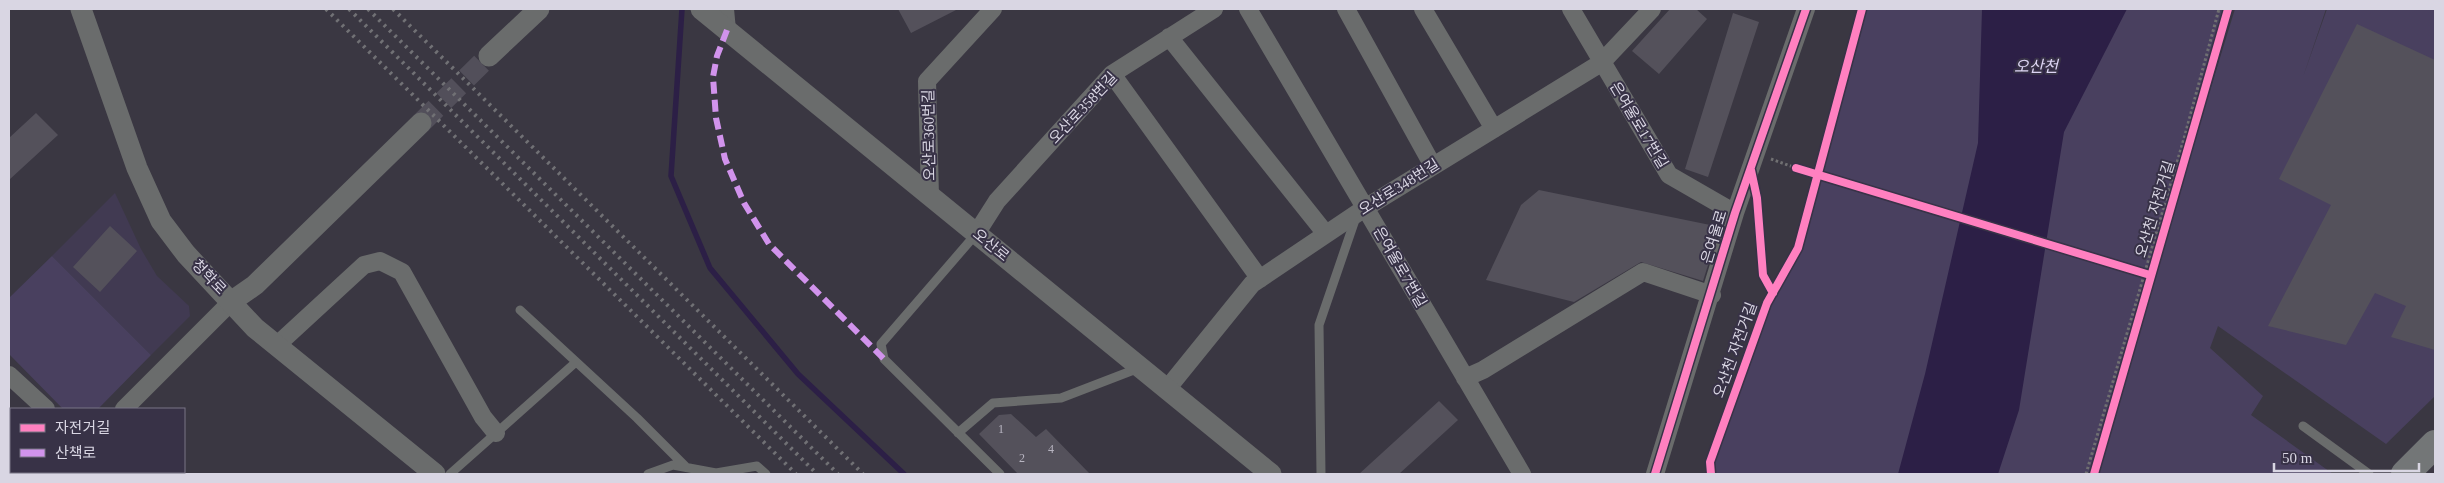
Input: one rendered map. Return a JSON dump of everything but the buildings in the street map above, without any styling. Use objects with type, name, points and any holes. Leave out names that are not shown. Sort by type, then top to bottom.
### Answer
[{"type":"main road","points":[[2405,474],[2432,454]]},
{"type":"street","name":"청학로","points":[[81,9],[137,168],[161,221],[186,254],[255,328],[435,474]]},
{"type":"street","points":[[489,56],[539,9]]},
{"type":"street","name":"오산로360번길","points":[[930,196],[927,81],[993,9]]},
{"type":"street","name":"오산로358번길","points":[[976,234],[997,201],[1112,74],[1214,9]]},
{"type":"street","name":"은여울로7번길","points":[[1248,9],[1361,210],[1522,474]]},
{"type":"street","points":[[1346,9],[1433,166]]},
{"type":"street","points":[[1423,9],[1494,129]]},
{"type":"street","name":"은여울로17번길","points":[[1571,9],[1601,63],[1669,175],[1736,213]]},
{"type":"street","name":"오산로348번길","points":[[1167,390],[1252,284],[1361,210],[1601,63],[1652,9]]},
{"type":"street","name":"은여울로","points":[[1655,474],[1736,213],[1806,9]]},
{"type":"street","name":"오산로","points":[[712,11],[727,30],[1271,474]]},
{"type":"street","points":[[1169,37],[1326,234]]},
{"type":"street","points":[[1112,74],[1260,279]]},
{"type":"street","points":[[125,408],[232,302],[255,285],[421,124]]},
{"type":"street","points":[[276,346],[364,265],[380,261],[402,272],[483,417],[496,433]]},
{"type":"street","points":[[1465,378],[1483,370],[1643,272],[1712,295]]},
{"type":"street","points":[[9,375],[45,408]]},
{"type":"lane","points":[[1321,474],[1319,325],[1361,210]]},
{"type":"lane","points":[[976,234],[881,344],[884,359],[1000,474]]},
{"type":"lane","points":[[520,310],[637,418],[686,467]]},
{"type":"lane","points":[[450,474],[576,362]]},
{"type":"lane","points":[[958,432],[993,403],[1061,398],[1140,368]]},
{"type":"lane","points":[[2303,426],[2369,474]]},
{"type":"lane","points":[[648,474],[674,465],[716,473],[757,466],[766,474]]},
{"type":"path","points":[[2086,474],[2147,274],[2219,9]]},
{"type":"path","points":[[1756,154],[1800,169]]},
{"type":"path","points":[[2135,270],[2147,274]]},
{"type":"shaded area","points":[[1862,9],[2228,9],[2122,377],[2235,9],[2326,9],[2303,77],[2327,9],[2435,9],[2435,396],[2386,444],[2218,326],[2210,348],[2263,396],[2251,415],[2333,474],[1711,474],[1710,462],[1767,303],[1798,248]]},
{"type":"shaded area","points":[[115,193],[141,249],[157,276],[189,306],[190,316],[151,355],[52,256]]},
{"type":"shaded area","points":[[52,256],[151,355],[99,408],[62,408],[9,354],[9,298]]},
{"type":"water","name":"오산천","points":[[1982,9],[2127,9],[2064,132],[2019,410],[1998,474],[1898,474],[1925,374],[1978,143]]},
{"type":"waterway","points":[[682,9],[671,176],[710,268],[798,374],[904,474]]},
{"type":"tunnel","points":[[421,123],[489,56]]},
{"type":"railway","points":[[326,9],[796,474]]},
{"type":"railway","points":[[349,9],[817,474]]},
{"type":"railway","points":[[368,9],[838,474]]},
{"type":"railway","points":[[393,9],[863,474]]},
{"type":"marked path","points":[[727,30],[717,56],[713,77],[716,118],[725,159],[744,203],[769,244],[884,359]]},
{"type":"cycle path","points":[[1655,474],[1735,213],[1806,9]]},
{"type":"cycle path","name":"오산천 자전거길","points":[[1711,474],[1710,462],[1767,303],[1798,248],[1862,9]]},
{"type":"cycle path","name":"오산천 자전거길","points":[[2094,474],[2228,9]]},
{"type":"cycle path","points":[[1796,168],[2150,275]]},
{"type":"cycle path","points":[[1751,170],[1757,198],[1763,275],[1773,293]]}]
